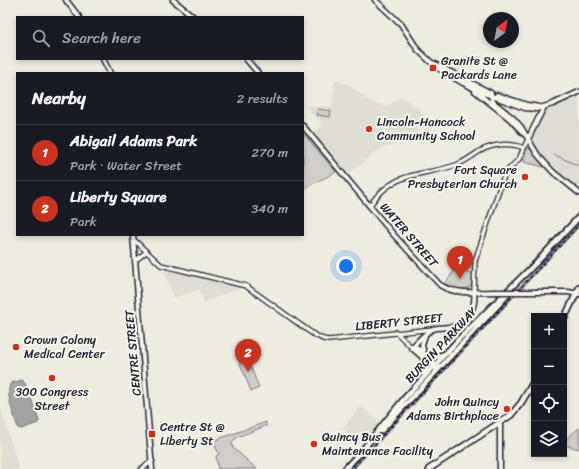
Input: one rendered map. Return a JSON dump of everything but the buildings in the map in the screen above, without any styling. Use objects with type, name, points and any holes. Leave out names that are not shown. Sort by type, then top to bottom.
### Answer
[{"type":"main road","points":[[66,0],[78,16]]},
{"type":"main road","points":[[173,0],[193,16]]},
{"type":"main road","points":[[375,0],[401,24],[419,52],[438,69],[482,97],[510,119],[528,139]]},
{"type":"main road","points":[[104,60],[110,72]]},
{"type":"main road","points":[[247,60],[257,72]]},
{"type":"main road","points":[[432,63],[441,66],[490,94],[492,101],[519,124],[539,156],[553,172],[579,193]]},
{"type":"main road","points":[[463,84],[529,109],[538,109],[556,103],[579,92]]},
{"type":"main road","points":[[528,139],[544,107]]},
{"type":"main road","name":"WATER STREET","points":[[304,127],[440,285],[452,291],[578,294]]},
{"type":"main road","name":"BURGIN PARKWAY","points":[[345,469],[579,217]]},
{"type":"main road","name":"CENTRE STREET","points":[[133,237],[152,469]]},
{"type":"main road","name":"BURGIN PARKWAY","points":[[365,447],[434,366],[537,262]]},
{"type":"main road","points":[[567,314],[578,294],[579,288]]},
{"type":"main road","name":"LIBERTY STREET","points":[[436,328],[455,326],[465,320],[471,313],[474,305],[474,292]]},
{"type":"main road","points":[[436,328],[426,333],[413,347],[438,370]]},
{"type":"main road","points":[[421,380],[426,367],[422,345],[426,333]]},
{"type":"main road","points":[[424,357],[437,357],[450,349]]},
{"type":"main road","points":[[429,469],[500,422],[515,410],[531,385]]},
{"type":"main road","points":[[500,422],[500,469]]},
{"type":"main road","points":[[142,469],[152,461]]},
{"type":"street","points":[[474,292],[475,261],[503,178],[519,158],[528,139]]},
{"type":"street","points":[[370,205],[388,186],[402,178],[456,165],[484,149],[494,146],[508,145],[524,148]]},
{"type":"street","points":[[133,237],[146,252],[135,261]]},
{"type":"street","name":"LIBERTY STREET","points":[[146,252],[162,265],[245,285],[313,334],[326,340],[436,328]]},
{"type":"street","points":[[396,332],[413,347]]},
{"type":"shaded area","name":"Lincoln-Hancock Community School","points":[[337,81],[351,86],[368,100],[383,106],[389,105],[401,96],[424,113],[417,139],[381,148],[347,175],[313,134],[323,125],[308,110],[306,105],[332,107],[335,82]]},
{"type":"shaded area","points":[[579,95],[579,188],[564,179],[552,169],[536,152],[532,141],[534,130],[542,111]]},
{"type":"shaded area","points":[[318,109],[331,111],[330,117],[317,115]]},
{"type":"shaded area","points":[[304,134],[336,172],[304,188]]},
{"type":"shaded area","points":[[527,148],[531,149],[545,166],[544,167],[524,162]]},
{"type":"shaded area","points":[[168,269],[243,287],[204,302],[199,289],[174,298],[164,272]]},
{"type":"shaded area","points":[[455,270],[473,273],[471,286],[461,289],[444,284]]},
{"type":"shaded area","points":[[245,352],[259,388],[251,391],[237,356]]},
{"type":"shaded area","points":[[22,380],[29,393],[39,421],[38,423],[21,429],[18,428],[9,399],[9,387],[11,383]]},
{"type":"shaded area","points":[[361,406],[380,423],[360,443],[355,441],[343,428]]},
{"type":"shaded area","points":[[0,407],[17,462],[19,469],[0,469]]},
{"type":"shaded area","points":[[266,422],[266,426],[237,437],[232,442],[233,448],[257,469],[218,469],[216,456],[219,454],[213,441]]},
{"type":"shaded area","points":[[579,428],[579,449],[567,446],[567,438]]},
{"type":"waterway","points":[[555,155],[579,166]]},
{"type":"railway","points":[[352,469],[579,225]]},
{"type":"place","name":"Granite St @ Packards Lane","points":[[433,68]]},
{"type":"place","name":"Lincoln-Hancock Community School","points":[[369,129]]},
{"type":"place","name":"Fort Square Presbyterian Church","points":[[525,177]]},
{"type":"place","name":"Abigail Adams Park","points":[[460,279]]},
{"type":"place","name":"Crown Colony Medical Center","points":[[16,347]]},
{"type":"place","name":"Liberty Square","points":[[248,372]]},
{"type":"place","name":"300 Congress Street","points":[[52,378]]},
{"type":"place","name":"John Quincy Adams Birthplace","points":[[507,409]]},
{"type":"place","name":"Centre St @ Liberty St","points":[[152,434]]},
{"type":"place","name":"Quincy Bus Maintenance Facility","points":[[314,444]]}]
